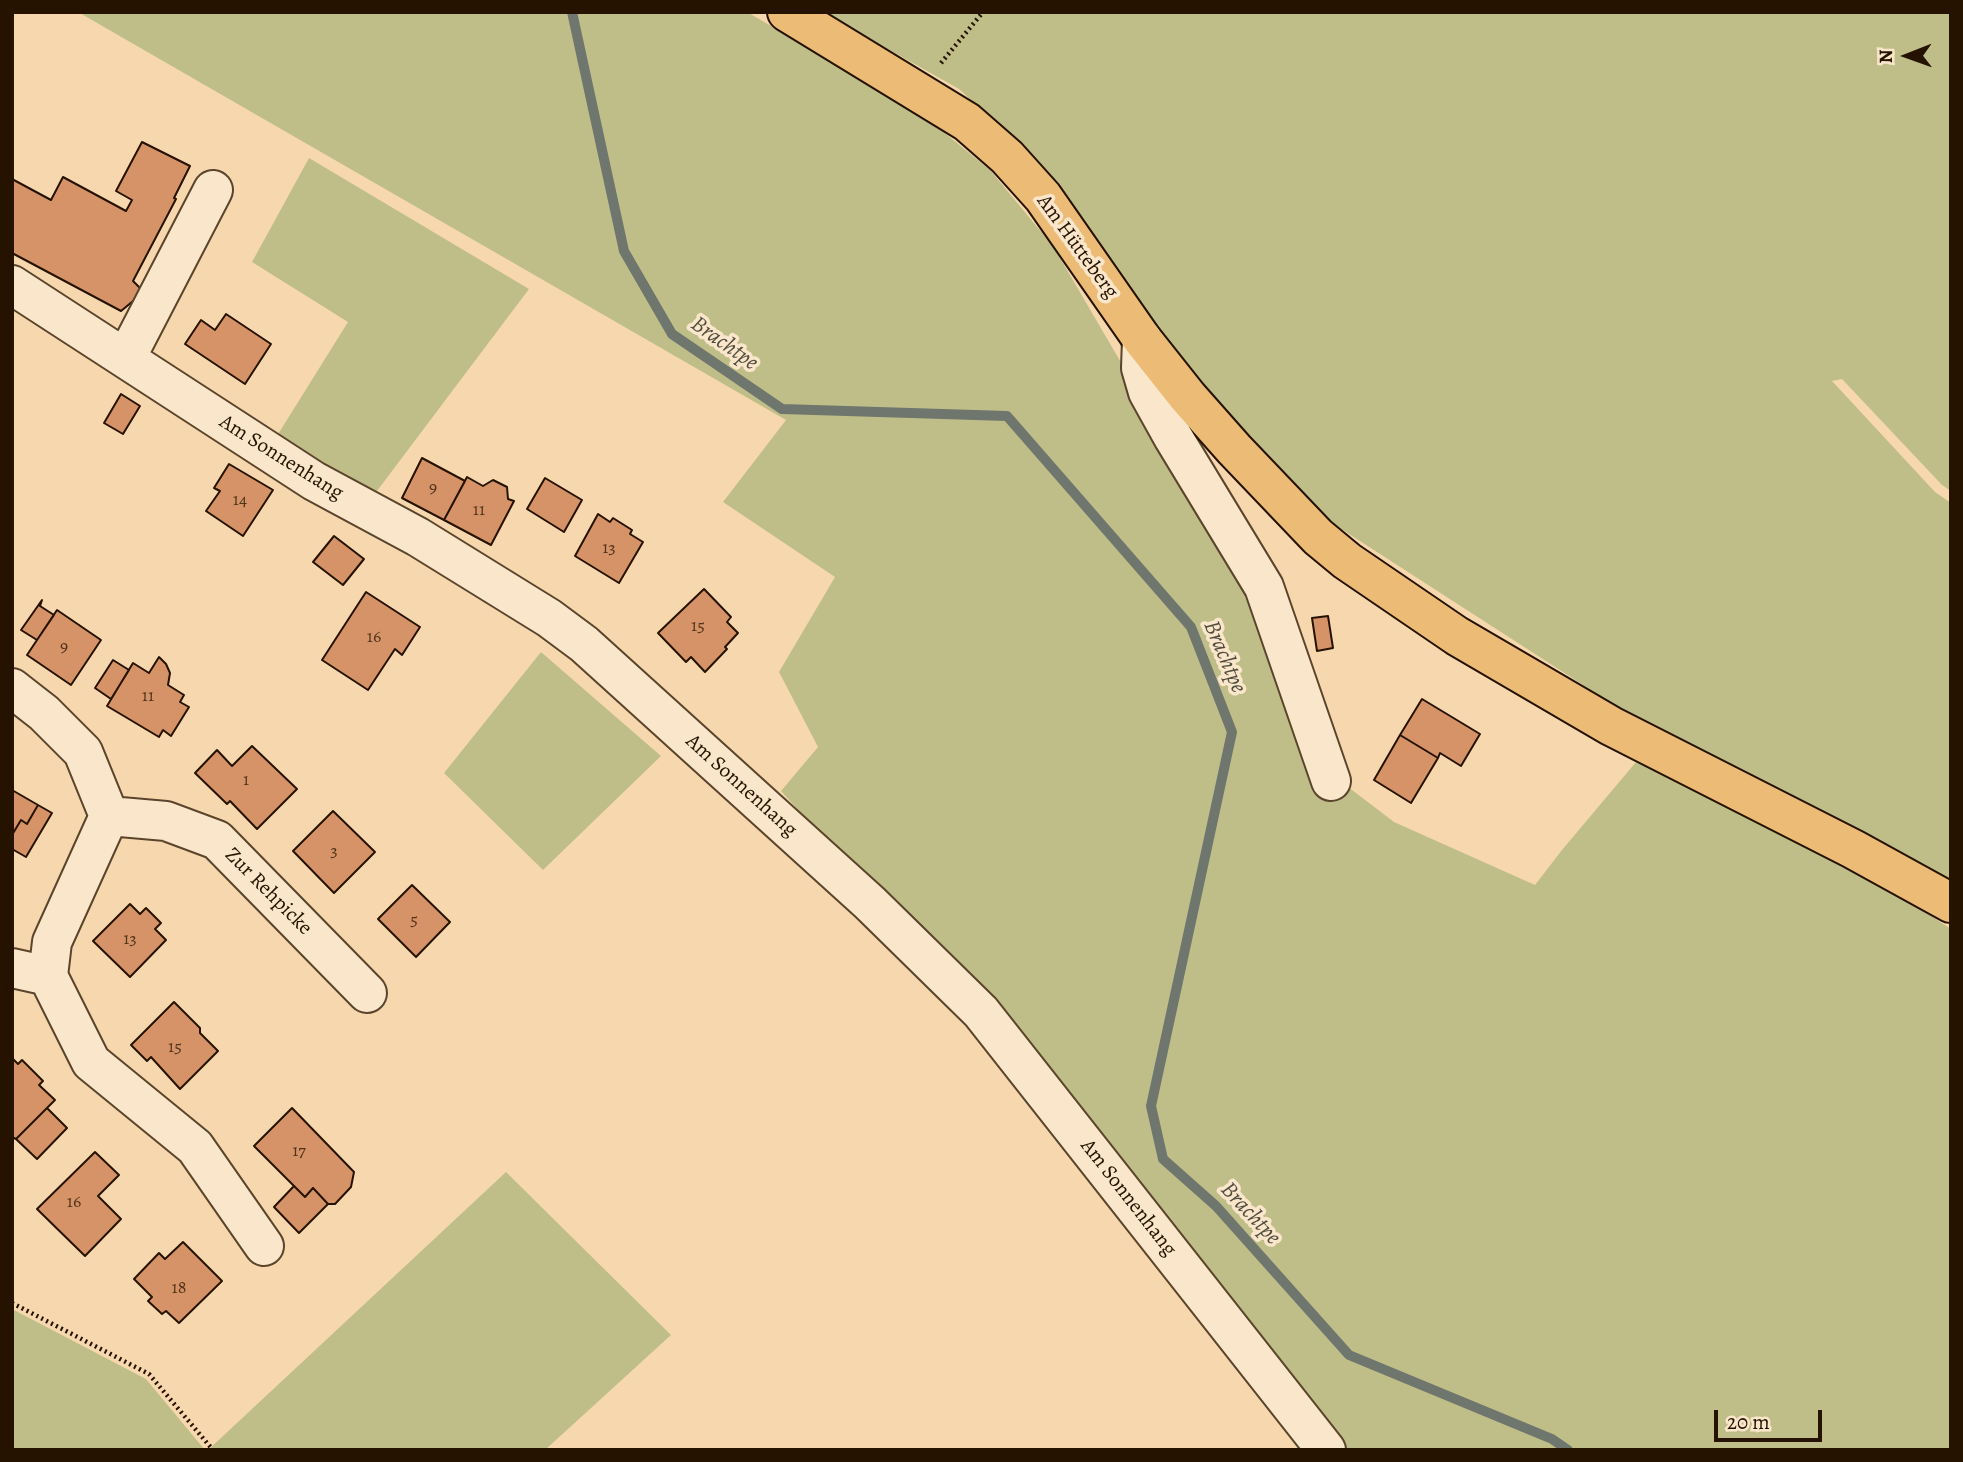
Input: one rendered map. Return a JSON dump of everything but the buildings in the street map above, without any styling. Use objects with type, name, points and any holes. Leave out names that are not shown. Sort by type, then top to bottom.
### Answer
[{"type":"main road","name":"Am Hütteberg","points":[[787,12],[967,122],[1007,157],[1043,197],[1142,339],[1234,449],[1318,537],[1347,561],[1457,636],[1611,726],[1864,855],[1951,903]]},
{"type":"street","points":[[126,358],[214,190]]},
{"type":"street","name":"Am Sonnenhang","points":[[12,285],[314,481],[418,537],[549,618],[584,644],[860,894],[981,1012],[1325,1450]]},
{"type":"street","points":[[1142,339],[1141,368],[1148,392],[1264,587],[1331,781]]},
{"type":"street","points":[[12,688],[44,712],[83,752],[109,816],[51,942],[30,972],[91,1062],[195,1147],[264,1246]]},
{"type":"street","name":"Zur Rehpicke","points":[[109,816],[166,821],[217,840],[367,993]]},
{"type":"path","points":[[918,91],[983,12]]},
{"type":"path","points":[[12,1303],[149,1374],[213,1450]]},
{"type":"shaded area","points":[[78,12],[747,12],[918,111],[990,170],[1053,246],[1252,587],[1339,780],[1394,822],[1535,885],[1636,762],[1851,864],[1951,929],[1951,1450],[1338,1450],[781,791],[818,747],[779,672],[835,577],[723,502],[786,420]]},
{"type":"shaded area","points":[[822,12],[1951,12],[1951,491],[1942,485],[1842,379],[1832,381],[1935,492],[1951,503],[1951,885],[1865,833],[1611,703],[1332,523],[1177,374],[1016,142],[959,89]]},
{"type":"shaded area","points":[[309,158],[529,289],[374,495],[275,439],[348,322],[252,262]]},
{"type":"shaded area","points":[[541,652],[661,756],[543,870],[444,773]]},
{"type":"shaded area","points":[[506,1172],[671,1335],[545,1450],[208,1450]]},
{"type":"shaded area","points":[[12,1309],[146,1379],[205,1450],[12,1450]]},
{"type":"waterway","name":"Brachtpe","points":[[572,12],[624,251],[672,334],[782,409],[1007,416],[1191,627],[1232,732],[1151,1106],[1163,1159],[1216,1206],[1349,1355],[1552,1439],[1568,1450]]}]
